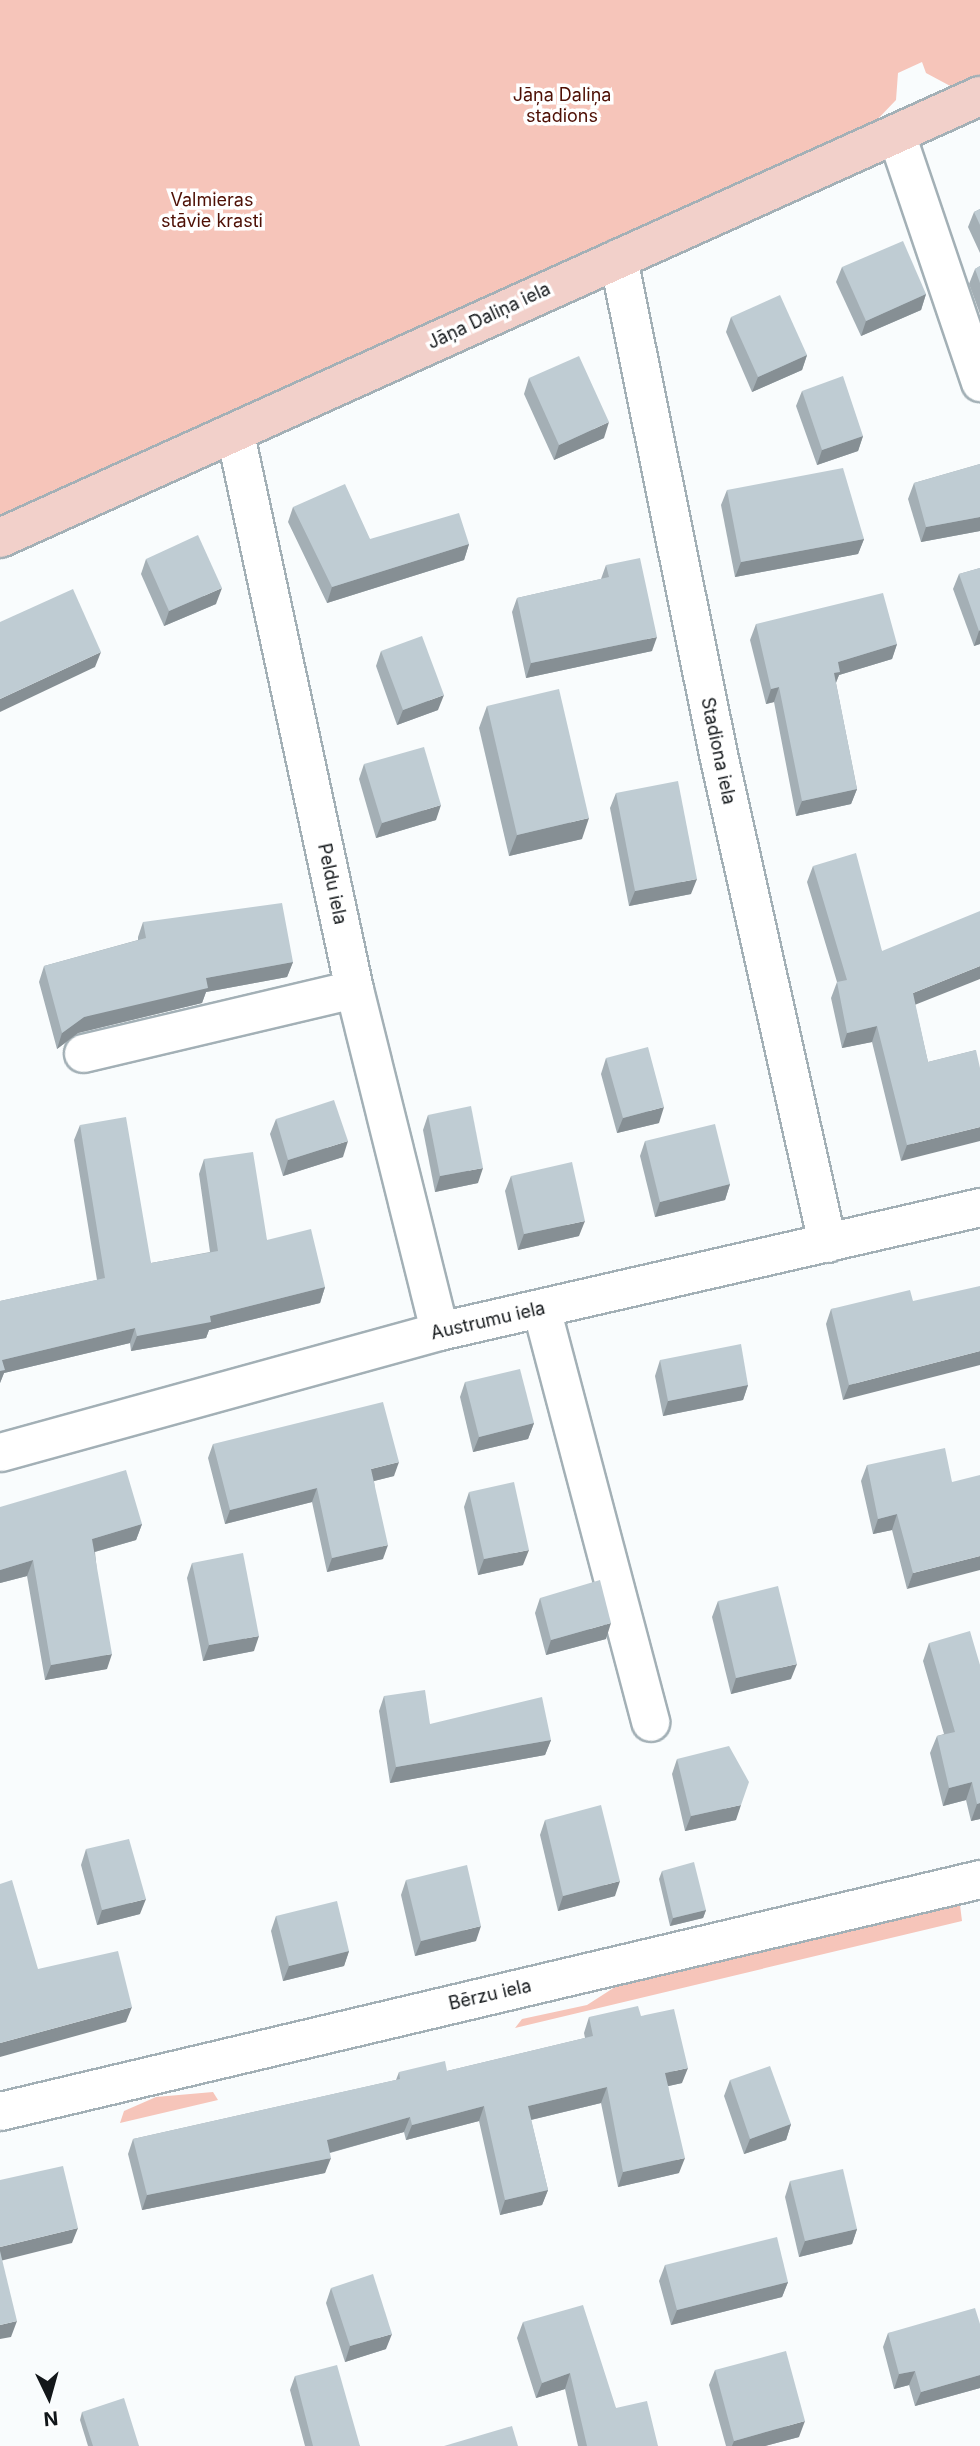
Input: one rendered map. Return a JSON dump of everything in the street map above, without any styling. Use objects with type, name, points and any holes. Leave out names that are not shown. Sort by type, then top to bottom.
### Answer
[{"type":"street","name":"Jāņa Daliņa iela","points":[[0,538],[980,96]]},
{"type":"street","points":[[896,134],[980,382]]},
{"type":"street","name":"Stadiona iela","points":[[618,258],[718,754],[827,1243]]},
{"type":"street","name":"Peldu iela","points":[[235,434],[354,989],[439,1331]]},
{"type":"street","points":[[83,1053],[354,989]]},
{"type":"street","name":"Austrumu iela","points":[[0,1452],[439,1331],[980,1207]]},
{"type":"street","points":[[541,1308],[650,1722]]},
{"type":"street","name":"Bērzu iela","points":[[0,2110],[980,1879]]},
{"type":"green space","name":"Valmieras stāvie krasti","points":[[0,0],[980,0],[980,76],[954,88],[926,73],[922,62],[898,73],[896,100],[874,123],[447,314],[447,335],[0,538]]},
{"type":"green space","points":[[960,1905],[962,1921],[515,2028],[522,2019],[587,2005],[615,1987]]},
{"type":"green space","points":[[213,2092],[218,2100],[120,2123],[124,2111],[156,2097]]},
{"type":"building","points":[[980,209],[980,225],[974,212]]},
{"type":"building","points":[[903,241],[926,294],[866,321],[842,267]]},
{"type":"building","points":[[980,266],[980,283],[975,269]]},
{"type":"building","points":[[780,295],[807,355],[758,377],[731,317]]},
{"type":"building","points":[[579,356],[609,422],[559,445],[529,378]]},
{"type":"building","points":[[843,376],[863,436],[822,450],[802,391]]},
{"type":"building","points":[[980,464],[980,517],[926,527],[914,483]]},
{"type":"building","points":[[843,468],[864,539],[741,562],[727,490]]},
{"type":"building","points":[[345,484],[370,539],[459,513],[469,544],[332,587],[293,507]]},
{"type":"building","points":[[198,535],[222,588],[169,611],[146,559]]},
{"type":"building","points":[[640,558],[657,637],[531,663],[517,598],[609,577],[606,565]]},
{"type":"building","points":[[980,568],[980,630],[979,631],[959,574]]},
{"type":"building","points":[[73,589],[101,652],[0,699],[0,622]]},
{"type":"building","points":[[883,593],[897,644],[838,662],[840,672],[834,673],[857,789],[802,801],[779,687],[771,689],[756,624]]},
{"type":"building","points":[[422,636],[444,695],[403,710],[381,651]]},
{"type":"building","points":[[559,689],[589,818],[517,835],[487,706]]},
{"type":"building","points":[[424,747],[441,805],[382,823],[364,764]]},
{"type":"building","points":[[678,781],[697,879],[635,891],[616,793]]},
{"type":"building","points":[[856,853],[882,951],[980,911],[980,966],[913,993],[928,1062],[976,1050],[980,1068],[980,1127],[907,1145],[877,1026],[847,1033],[837,982],[847,980],[813,866]]},
{"type":"building","points":[[282,903],[293,962],[206,978],[208,988],[84,1017],[62,1033],[44,966],[146,938],[143,922]]},
{"type":"building","points":[[648,1047],[664,1107],[623,1118],[606,1058]]},
{"type":"building","points":[[334,1100],[348,1141],[288,1160],[276,1119]]},
{"type":"building","points":[[471,1106],[483,1168],[440,1176],[428,1115]]},
{"type":"building","points":[[126,1117],[151,1263],[218,1251],[204,1159],[253,1152],[267,1240],[311,1229],[325,1287],[210,1316],[211,1322],[137,1336],[135,1328],[2,1360],[5,1370],[0,1371],[0,1301],[105,1278],[80,1125]]},
{"type":"building","points":[[715,1124],[730,1184],[660,1202],[645,1141]]},
{"type":"building","points":[[572,1162],[585,1221],[524,1234],[511,1176]]},
{"type":"building","points":[[980,1286],[980,1351],[849,1385],[831,1309],[910,1290],[913,1301]]},
{"type":"building","points":[[741,1344],[748,1385],[668,1401],[660,1360]]},
{"type":"building","points":[[520,1369],[534,1423],[479,1437],[465,1382]]},
{"type":"building","points":[[383,1402],[399,1462],[371,1469],[388,1545],[332,1558],[317,1488],[230,1510],[213,1444]]},
{"type":"building","points":[[945,1448],[952,1482],[980,1475],[980,1556],[913,1573],[897,1514],[878,1519],[867,1465]]},
{"type":"building","points":[[126,1470],[142,1524],[92,1539],[112,1654],[51,1665],[33,1560],[0,1570],[0,1507]]},
{"type":"building","points":[[514,1482],[529,1550],[484,1559],[469,1492]]},
{"type":"building","points":[[243,1553],[259,1636],[209,1645],[192,1563]]},
{"type":"building","points":[[600,1580],[611,1623],[551,1640],[540,1598]]},
{"type":"building","points":[[778,1586],[797,1664],[736,1678],[718,1601]]},
{"type":"building","points":[[970,1631],[980,1665],[980,1803],[977,1804],[972,1782],[949,1788],[937,1736],[955,1732],[929,1643]]},
{"type":"building","points":[[425,1690],[430,1724],[542,1697],[551,1740],[396,1767],[384,1696]]},
{"type":"building","points":[[729,1746],[749,1782],[741,1805],[691,1816],[677,1759]]},
{"type":"building","points":[[601,1805],[620,1881],[563,1896],[545,1820]]},
{"type":"building","points":[[129,1839],[146,1899],[102,1910],[86,1849]]},
{"type":"building","points":[[694,1862],[706,1910],[673,1918],[662,1871]]},
{"type":"building","points":[[467,1865],[481,1926],[421,1941],[406,1880]]},
{"type":"building","points":[[12,1880],[38,1969],[118,1951],[132,2007],[0,2043],[0,1884]]},
{"type":"building","points":[[337,1901],[349,1951],[289,1966],[276,1916]]},
{"type":"building","points":[[638,2006],[641,2016],[674,2009],[688,2068],[665,2073],[685,2158],[623,2172],[607,2087],[528,2106],[548,2190],[505,2200],[484,2106],[412,2125],[410,2117],[327,2140],[331,2158],[147,2195],[133,2139],[400,2079],[399,2072],[445,2061],[447,2071],[593,2036],[589,2017]]},
{"type":"building","points":[[770,2066],[791,2124],[750,2139],[730,2080]]},
{"type":"building","points":[[63,2166],[78,2228],[0,2247],[0,2180]]},
{"type":"building","points":[[843,2169],[857,2229],[805,2241],[790,2181]]},
{"type":"building","points":[[777,2237],[788,2282],[677,2310],[665,2265]]},
{"type":"building","points":[[0,2251],[17,2321],[0,2325]]},
{"type":"building","points":[[373,2274],[392,2334],[350,2346],[331,2288]]},
{"type":"building","points":[[583,2305],[616,2408],[647,2401],[658,2446],[587,2446],[570,2373],[542,2383],[523,2322]]},
{"type":"building","points":[[975,2308],[980,2324],[980,2375],[921,2392],[915,2371],[899,2374],[888,2333]]},
{"type":"building","points":[[786,2351],[805,2421],[734,2441],[715,2370]]},
{"type":"building","points":[[337,2365],[360,2446],[313,2446],[295,2376]]},
{"type":"building","points":[[124,2398],[139,2446],[93,2446],[82,2412]]},
{"type":"building","points":[[512,2426],[518,2446],[444,2446]]},
{"type":"park label","name":"Jāņa Daliņa stadions","points":[[562,106]]}]
